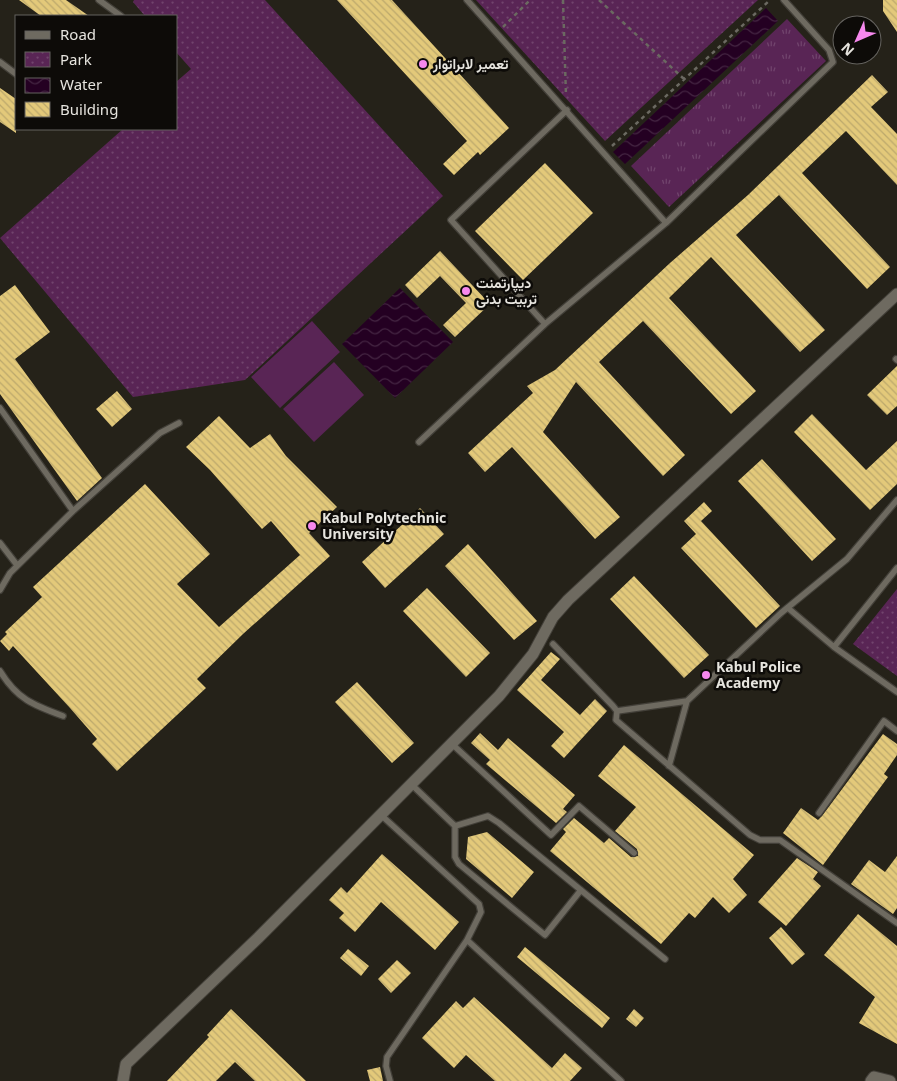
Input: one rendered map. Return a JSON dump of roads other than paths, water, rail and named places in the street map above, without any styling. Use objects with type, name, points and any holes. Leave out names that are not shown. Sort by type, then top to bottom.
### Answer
[{"type":"street","points":[[123,1081],[126,1064],[258,938],[499,696],[532,654],[553,617],[568,600],[897,294]]},
{"type":"street","points":[[871,1081],[874,1077],[890,1081]]},
{"type":"lane","points":[[99,0],[120,15]]},
{"type":"lane","points":[[466,0],[567,110],[666,223]]},
{"type":"lane","points":[[419,442],[545,324],[666,223],[833,62],[829,50],[784,0]]},
{"type":"lane","points":[[0,62],[15,73]]},
{"type":"lane","points":[[545,324],[451,220],[567,110]]},
{"type":"lane","points":[[0,408],[73,510]]},
{"type":"lane","points":[[0,590],[17,565],[73,510],[160,433],[179,423]]},
{"type":"lane","points":[[669,766],[687,701],[788,608],[847,559],[897,500]]},
{"type":"lane","points":[[0,543],[17,565]]},
{"type":"lane","points":[[834,647],[897,568]]},
{"type":"lane","points":[[788,608],[834,647],[897,692]]},
{"type":"lane","points":[[553,644],[617,711]]},
{"type":"lane","points":[[0,671],[9,687],[27,702],[62,716]]},
{"type":"lane","points":[[617,711],[687,701]]},
{"type":"lane","points":[[617,711],[616,720],[750,835],[760,840],[780,840],[897,924]]},
{"type":"lane","points":[[819,813],[884,721],[897,731]]},
{"type":"lane","points":[[452,744],[551,835],[579,806],[634,853]]},
{"type":"lane","points":[[411,784],[454,826],[455,857],[458,864],[545,935],[581,890]]},
{"type":"lane","points":[[381,815],[479,904],[481,912],[467,940],[388,1057],[386,1066],[390,1081]]},
{"type":"lane","points":[[454,826],[488,816],[665,959]]},
{"type":"lane","points":[[467,940],[621,1081]]},
{"type":"water","points":[[766,8],[778,21],[625,164],[613,152]]},
{"type":"water","points":[[400,288],[453,342],[395,398],[342,344]]},
{"type":"place","name":"تعمیر لابراتوار","points":[[423,64]]},
{"type":"place","name":"دیپارتمنت تربیت بدنی","points":[[466,291]]},
{"type":"place","name":"Kabul Polytechnic University","points":[[312,526]]},
{"type":"place","name":"Kabul Police Academy","points":[[706,675]]}]
